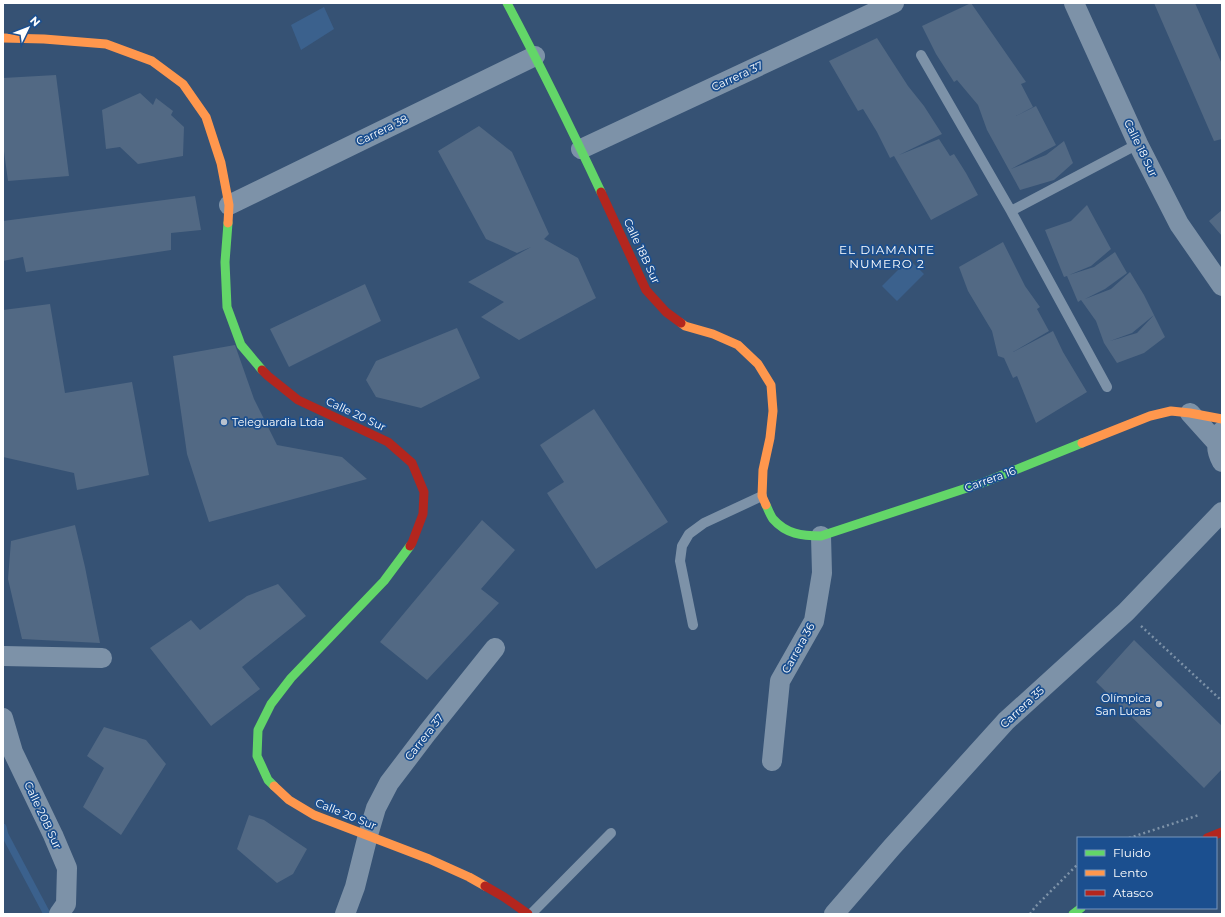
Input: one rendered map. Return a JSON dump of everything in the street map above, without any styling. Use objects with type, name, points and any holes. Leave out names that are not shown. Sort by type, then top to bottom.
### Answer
[{"type":"street","name":"Calle 18B Sur","points":[[507,3],[581,149],[646,290],[666,312],[685,326],[714,334],[738,345],[758,364],[771,385],[773,411],[770,438],[763,470],[762,496],[772,518],[788,531]]},
{"type":"street","name":"Carrera 37","points":[[581,149],[894,3]]},
{"type":"street","name":"Calle 18 Sur","points":[[1074,3],[1138,144],[1179,224],[1222,286]]},
{"type":"street","name":"Calle 20 Sur","points":[[3,38],[44,39],[106,44],[152,61],[183,84],[206,118],[221,163],[229,205],[225,262],[227,308],[241,345],[268,376],[298,400],[388,442],[412,463],[424,492],[423,514],[412,543],[384,581],[291,678],[271,704],[258,730],[257,756],[268,780],[289,800],[314,815],[429,859],[469,877],[504,897],[528,914]]},
{"type":"street","name":"Carrera 38","points":[[229,205],[535,56]]},
{"type":"street","name":"Carrera 16","points":[[788,531],[805,536],[821,536],[985,482],[1150,416],[1170,411],[1222,419]]},
{"type":"street","points":[[1190,413],[1220,437],[1218,452],[1222,462]]},
{"type":"street","name":"Carrera 35","points":[[834,914],[892,847],[1006,721],[1126,612],[1222,512]]},
{"type":"street","name":"Carrera 36","points":[[772,761],[780,682],[814,621],[822,573],[821,536]]},
{"type":"street","name":"Carrera 37","points":[[345,914],[355,887],[376,808],[389,783],[426,733],[495,648]]},
{"type":"street","points":[[3,656],[102,658]]},
{"type":"street","name":"Calle 20B Sur","points":[[3,718],[13,752],[53,835],[67,868],[66,904],[59,914]]},
{"type":"street","points":[[1210,837],[1222,832]]},
{"type":"lane","points":[[921,55],[1011,211],[1107,386]]},
{"type":"lane","points":[[1011,211],[1138,144]]},
{"type":"lane","points":[[693,625],[680,561],[682,546],[689,534],[704,523],[762,496]]},
{"type":"lane","points":[[531,914],[612,833]]},
{"type":"path","points":[[1126,612],[1222,701]]},
{"type":"path","points":[[1132,837],[1201,815]]},
{"type":"path","points":[[1030,914],[1034,907],[1077,865]]},
{"type":"water","points":[[324,7],[334,29],[301,50],[291,25]]},
{"type":"water","points":[[909,259],[924,274],[897,301],[882,286]]},
{"type":"building","points":[[971,3],[1026,82],[1021,84],[1033,107],[1016,116],[1036,106],[1056,145],[1011,169],[1046,155],[1064,141],[1073,163],[1054,180],[1020,190],[987,130],[978,105],[957,80],[954,82],[936,54],[922,26]]},
{"type":"building","points":[[1154,3],[1195,3],[1222,64],[1222,139],[1214,141]]},
{"type":"building","points":[[877,38],[908,86],[924,106],[942,134],[899,155],[939,139],[950,156],[954,154],[978,195],[931,220],[894,156],[890,158],[863,109],[858,111],[829,61]]},
{"type":"building","points":[[56,75],[69,176],[8,181],[3,144],[3,78]]},
{"type":"building","points":[[140,93],[153,105],[156,98],[173,111],[171,115],[184,127],[183,156],[138,164],[120,147],[106,149],[102,110]]},
{"type":"building","points":[[479,126],[512,152],[549,234],[544,239],[578,258],[596,298],[519,340],[481,317],[504,302],[468,282],[531,247],[517,253],[486,239],[438,151]]},
{"type":"building","points":[[195,196],[201,230],[171,233],[171,250],[26,272],[23,257],[3,261],[3,221]]},
{"type":"building","points":[[1087,205],[1111,249],[1091,266],[1069,275],[1094,267],[1115,252],[1127,273],[1105,289],[1085,299],[1111,289],[1130,272],[1144,295],[1154,315],[1165,337],[1144,353],[1117,363],[1104,343],[1096,321],[1081,300],[1078,302],[1067,276],[1064,277],[1045,230],[1071,221]],"holes":[[[1154,315],[1137,333],[1110,341],[1132,333]]]},
{"type":"building","points":[[1222,210],[1222,236],[1209,221]]},
{"type":"building","points":[[1003,242],[1025,286],[1040,307],[1037,309],[1049,331],[1013,352],[1053,331],[1063,352],[1087,392],[1036,423],[1017,376],[1013,378],[1004,358],[998,356],[992,331],[968,291],[959,267]]},
{"type":"building","points":[[365,284],[381,321],[289,367],[270,329]]},
{"type":"building","points":[[50,304],[65,393],[132,382],[149,475],[77,490],[74,473],[3,457],[3,310]]},
{"type":"building","points":[[457,328],[480,378],[421,408],[376,397],[366,380],[376,361]]},
{"type":"building","name":"Teleguardia Ltda","points":[[235,345],[254,399],[277,445],[342,457],[367,479],[209,522],[187,454],[173,356]]},
{"type":"building","points":[[594,409],[668,522],[596,569],[547,493],[564,482],[540,445]]},
{"type":"building","points":[[482,520],[515,550],[481,589],[499,603],[427,680],[380,642]]},
{"type":"building","points":[[75,525],[100,643],[22,639],[8,579],[11,541]]},
{"type":"building","points":[[278,584],[306,616],[242,667],[260,689],[211,726],[150,648],[191,620],[200,630],[247,596]]},
{"type":"building","name":"Olímpica San Lucas","points":[[1134,640],[1222,726],[1222,769],[1204,788],[1096,682]]},
{"type":"building","points":[[104,727],[146,740],[166,764],[121,835],[83,807],[104,768],[87,756]]},
{"type":"building","points":[[249,815],[264,820],[307,849],[293,874],[277,883],[237,849]]},
{"type":"waterway","points":[[3,827],[5,835],[47,914]]},
{"type":"traffic: fast","points":[[507,3],[601,192]]},
{"type":"traffic: fast","points":[[228,223],[225,262],[227,307],[241,345],[262,370]]},
{"type":"traffic: fast","points":[[766,505],[773,519],[783,528],[801,535],[821,536],[985,482],[1082,443]]},
{"type":"traffic: fast","points":[[274,786],[268,780],[257,756],[258,730],[271,704],[291,678],[384,581],[410,546]]},
{"type":"traffic: fast","points":[[1073,914],[1080,909]]},
{"type":"traffic: slow","points":[[3,38],[44,39],[106,44],[152,61],[183,84],[206,117],[221,163],[229,205],[228,223]]},
{"type":"traffic: slow","points":[[681,323],[685,326],[713,334],[738,345],[758,364],[771,385],[773,411],[770,438],[763,470],[762,496],[766,505]]},
{"type":"traffic: slow","points":[[1082,443],[1150,416],[1171,411],[1222,419]]},
{"type":"traffic: slow","points":[[274,786],[289,800],[314,815],[429,859],[485,886]]},
{"type":"traffic: jam","points":[[601,192],[646,290],[666,312],[681,323]]},
{"type":"traffic: jam","points":[[262,370],[298,400],[388,442],[412,463],[424,492],[423,514],[410,546]]},
{"type":"traffic: jam","points":[[1210,837],[1222,832]]},
{"type":"traffic: jam","points":[[485,886],[528,914]]},
{"type":"place","name":"Teleguardia Ltda","points":[[224,422]]},
{"type":"place","name":"Olímpica San Lucas","points":[[1159,704]]},
{"type":"district","name":"EL DIAMANTE NUMERO 2","points":[[887,257]]}]
